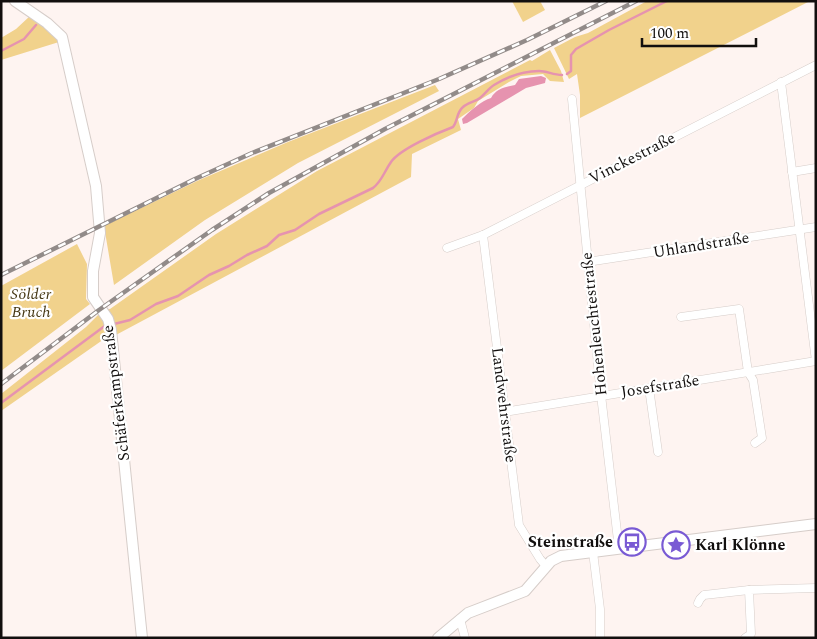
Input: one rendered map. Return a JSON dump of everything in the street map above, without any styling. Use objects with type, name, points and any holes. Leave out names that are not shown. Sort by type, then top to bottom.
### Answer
[{"type":"street","name":"Schäferkampstraße","points":[[15,1],[47,23],[62,38],[94,172],[100,233],[93,271],[93,296],[108,318],[111,330],[142,638]]},
{"type":"street","name":"Vinckestraße","points":[[447,248],[483,235],[816,65]]},
{"type":"street","points":[[781,82],[816,361]]},
{"type":"street","name":"Hohenleuchtestraße","points":[[572,99],[601,396],[620,549]]},
{"type":"street","points":[[792,172],[816,168]]},
{"type":"street","name":"Uhlandstraße","points":[[587,262],[816,227]]},
{"type":"street","name":"Landwehrstraße","points":[[483,235],[519,525],[546,566]]},
{"type":"street","points":[[681,317],[739,309],[748,372],[753,380],[762,438],[755,443]]},
{"type":"street","name":"Josefstraße","points":[[504,412],[816,361]]},
{"type":"street","points":[[649,388],[658,452]]},
{"type":"street","points":[[438,638],[460,619],[476,610],[525,591],[551,561],[561,556],[816,524]]},
{"type":"street","points":[[593,552],[600,609],[600,638]]},
{"type":"street","points":[[698,603],[704,595],[748,590],[816,588]]},
{"type":"street","points":[[744,638],[751,634],[748,590]]},
{"type":"street","points":[[460,619],[465,638]]},
{"type":"green space","points":[[512,1],[540,1],[545,10],[523,22]]},
{"type":"green space","points":[[647,1],[810,1],[580,118],[580,95],[577,74],[569,79],[554,48],[575,37],[588,33]]},
{"type":"green space","points":[[30,16],[47,28],[59,42],[1,60],[1,38],[16,29]]},
{"type":"green space","points":[[550,50],[561,71],[564,82],[550,81],[543,74],[521,76],[509,82],[478,101],[474,108],[458,119],[461,130],[412,154],[411,177],[114,336],[105,310],[110,309],[216,234],[317,171]]},
{"type":"green space","points":[[435,85],[439,91],[298,163],[205,220],[114,285],[104,226],[197,181],[288,142]]},
{"type":"green space","name":"Sölder Bruch","points":[[77,244],[87,264],[86,299],[90,304],[1,371],[1,286]]},
{"type":"green space","points":[[101,312],[105,320],[107,337],[1,411],[1,394],[86,327]]},
{"type":"shaded area","points":[[541,76],[546,78],[545,83],[526,88],[463,124],[462,119],[465,116],[491,98],[498,90],[515,85],[519,79]]},
{"type":"waterway","points":[[567,74],[571,71],[571,55],[576,49],[667,1]]},
{"type":"waterway","points":[[1,51],[24,39],[36,25]]},
{"type":"waterway","points":[[114,324],[130,320],[156,304],[178,296],[209,275],[267,246],[279,235],[295,230],[319,214],[373,188],[396,157],[419,142],[453,127],[463,107],[480,98],[499,82],[533,71],[562,75]]},
{"type":"waterway","points":[[1,403],[106,325]]},
{"type":"railway","points":[[1,275],[195,179],[252,153],[439,79],[527,40],[606,1]]},
{"type":"railway","points":[[1,384],[99,310],[212,230],[269,193],[385,129],[636,1]]},
{"type":"place","name":"Steinstraße","points":[[632,542]]},
{"type":"place","name":"Karl Klönne","points":[[676,545]]}]
